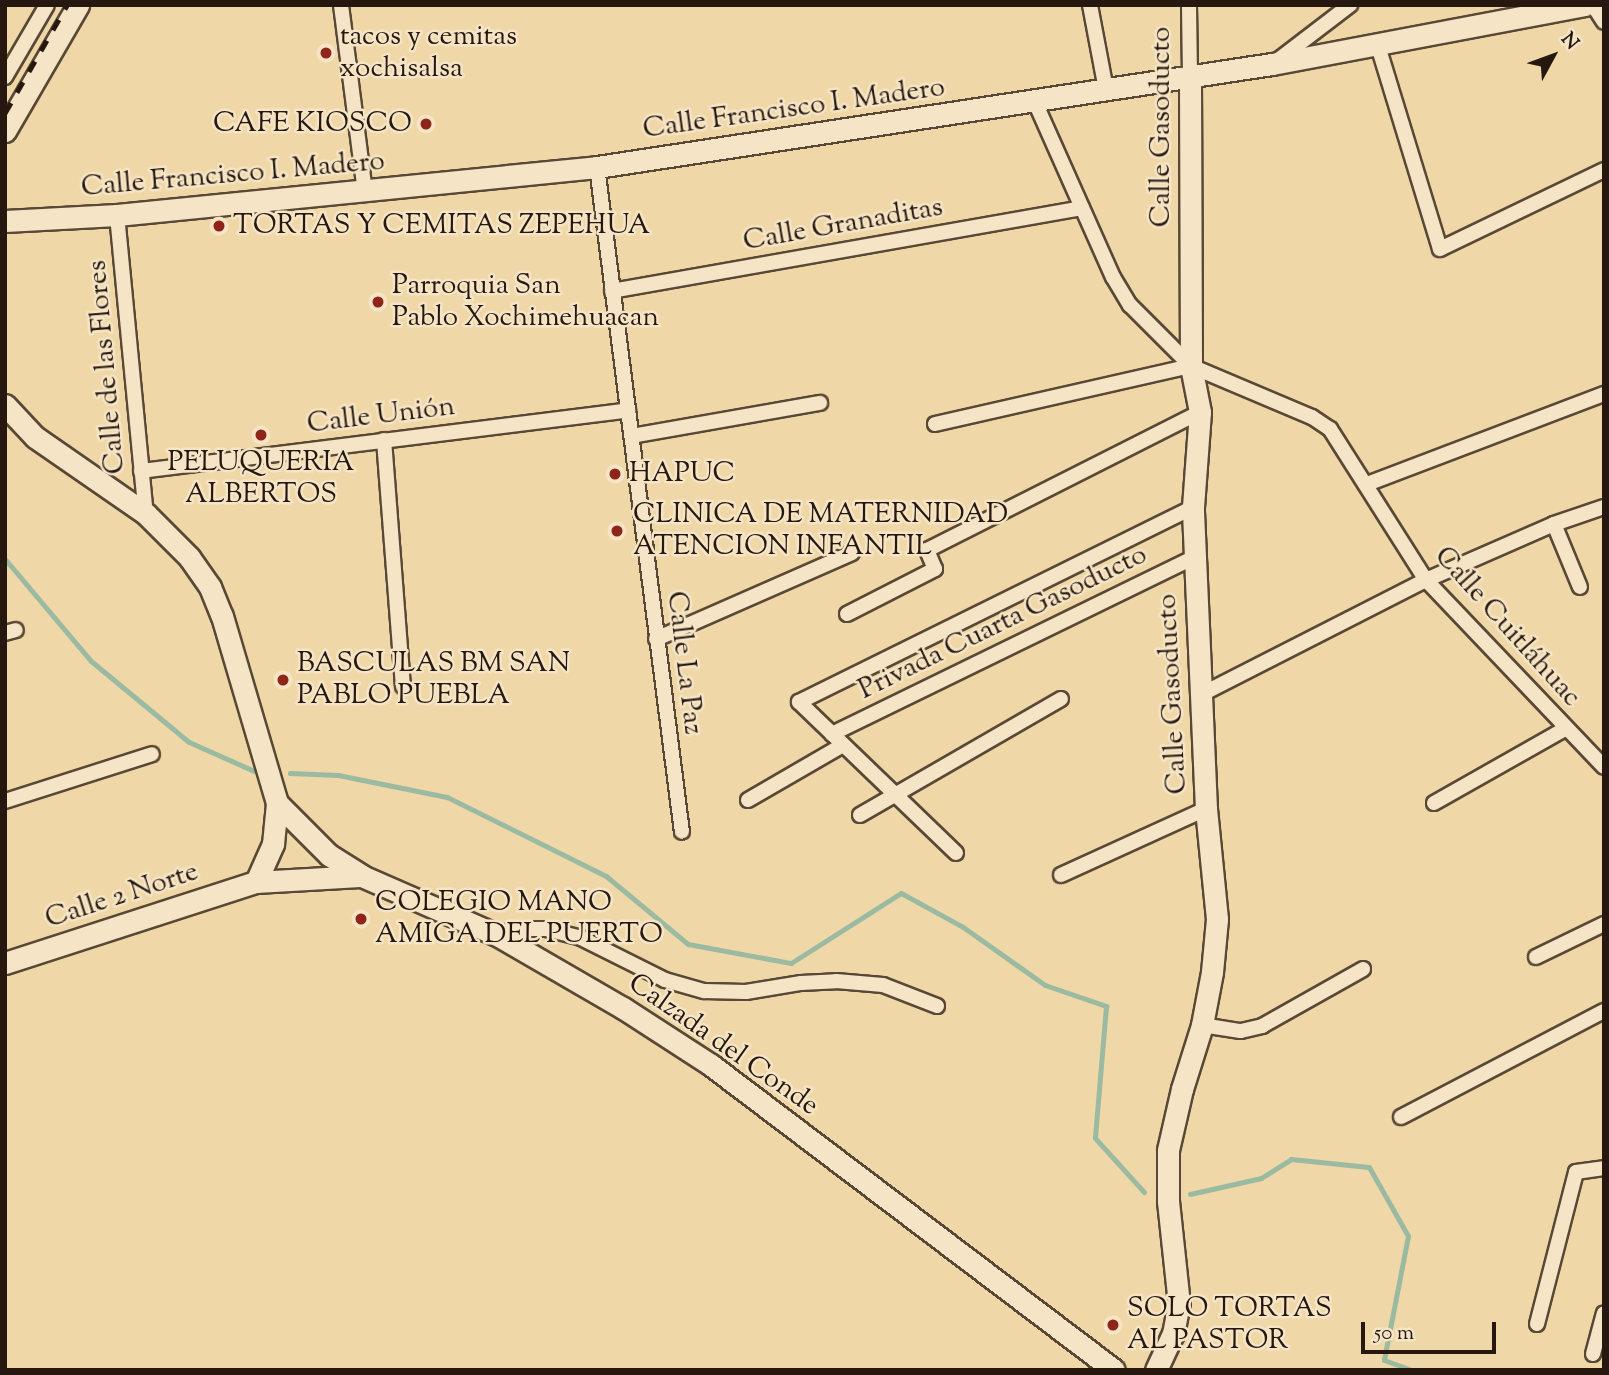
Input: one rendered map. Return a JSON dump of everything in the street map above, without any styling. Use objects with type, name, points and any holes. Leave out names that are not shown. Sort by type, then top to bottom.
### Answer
[{"type":"street","points":[[5,76],[47,5]]},
{"type":"street","points":[[5,131],[78,5]]},
{"type":"street","points":[[341,5],[365,192]]},
{"type":"street","points":[[1090,5],[1107,90]]},
{"type":"street","name":"Calle Gasoducto","points":[[1156,1370],[1173,1334],[1179,1304],[1168,1201],[1168,1150],[1182,1089],[1202,1025],[1212,972],[1217,919],[1206,809],[1193,507],[1200,412],[1191,366],[1189,5]]},
{"type":"street","points":[[1272,64],[1350,5]]},
{"type":"street","name":"Calle Francisco I. Madero","points":[[5,221],[117,215],[597,167],[1272,64],[1585,5]]},
{"type":"street","points":[[1593,5],[1604,22]]},
{"type":"street","points":[[1378,46],[1440,248],[1604,170]]},
{"type":"street","points":[[1035,102],[1113,277],[1130,305],[1191,366]]},
{"type":"street","name":"Calle La Paz","points":[[597,167],[682,832]]},
{"type":"street","name":"Calle Granaditas","points":[[612,291],[1082,208]]},
{"type":"street","name":"Calle de las Flores","points":[[117,215],[146,514]]},
{"type":"street","points":[[935,424],[1191,366]]},
{"type":"street","name":"Calle Cuitláhuac","points":[[1191,366],[1312,417],[1330,429],[1426,580],[1455,607],[1565,729],[1604,767]]},
{"type":"street","points":[[1367,484],[1602,398]]},
{"type":"street","points":[[632,436],[820,403]]},
{"type":"street","name":"Calzada del Conde","points":[[5,405],[35,437],[146,514],[190,557],[210,587],[222,616],[277,803],[329,855],[362,876],[497,934],[623,1008],[710,1065],[1114,1370]]},
{"type":"street","name":"Calle Unión","points":[[141,471],[628,410]]},
{"type":"street","points":[[847,614],[935,569],[928,550],[1200,412]]},
{"type":"street","points":[[384,440],[403,686]]},
{"type":"street","points":[[956,853],[799,702],[1193,507]]},
{"type":"street","points":[[1200,695],[1426,580],[1554,524],[1604,507]]},
{"type":"street","points":[[1554,524],[1580,587]]},
{"type":"street","points":[[656,639],[852,553]]},
{"type":"street","name":"Privada Cuarta Gasoducto","points":[[831,734],[1195,557]]},
{"type":"street","points":[[860,815],[1061,699]]},
{"type":"street","points":[[1434,803],[1565,729]]},
{"type":"street","points":[[748,800],[843,745]]},
{"type":"street","points":[[5,801],[152,754]]},
{"type":"street","points":[[256,882],[273,844],[277,803]]},
{"type":"street","points":[[1061,875],[1206,809]]},
{"type":"street","name":"Calle 2 Norte","points":[[5,963],[256,882],[362,876]]},
{"type":"street","points":[[1536,957],[1604,924]]},
{"type":"street","points":[[497,934],[516,929],[546,929],[581,938],[665,980],[704,991],[746,992],[801,983],[836,981],[883,985],[937,1006]]},
{"type":"street","points":[[1202,1025],[1241,1031],[1262,1026],[1363,969]]},
{"type":"street","points":[[1401,1117],[1604,1011]]},
{"type":"street","points":[[1537,1324],[1576,1172],[1604,1168]]},
{"type":"street","points":[[1593,1354],[1604,1313]]},
{"type":"waterway","points":[[5,559],[91,661],[189,742],[254,771]]},
{"type":"waterway","points":[[290,773],[338,775],[447,797],[606,876],[688,944],[791,963],[901,893],[963,927],[1045,985],[1106,1006],[1095,1138],[1144,1192]]},
{"type":"waterway","points":[[1190,1194],[1261,1178],[1291,1159],[1369,1167],[1408,1236],[1384,1360],[1412,1370]]},
{"type":"railway","points":[[5,113],[67,5]]},
{"type":"place","name":"tacos y cemitas xochisalsa","points":[[326,53]]},
{"type":"place","name":"CAFE KIOSCO","points":[[426,124]]},
{"type":"place","name":"TORTAS Y CEMITAS ZEPEHUA","points":[[219,226]]},
{"type":"place","name":"Parroquia San Pablo Xochimehuacan","points":[[378,302]]},
{"type":"place","name":"PELUQUERIA ALBERTOS","points":[[261,435]]},
{"type":"place","name":"HAPUC","points":[[615,474]]},
{"type":"place","name":"CLINICA DE MATERNIDAD ATENCION INFANTIL","points":[[617,531]]},
{"type":"place","name":"BASCULAS BM SAN PABLO PUEBLA","points":[[283,680]]},
{"type":"place","name":"COLEGIO MANO AMIGA DEL PUERTO","points":[[361,919]]},
{"type":"place","name":"SOLO TORTAS AL PASTOR","points":[[1113,1325]]}]
